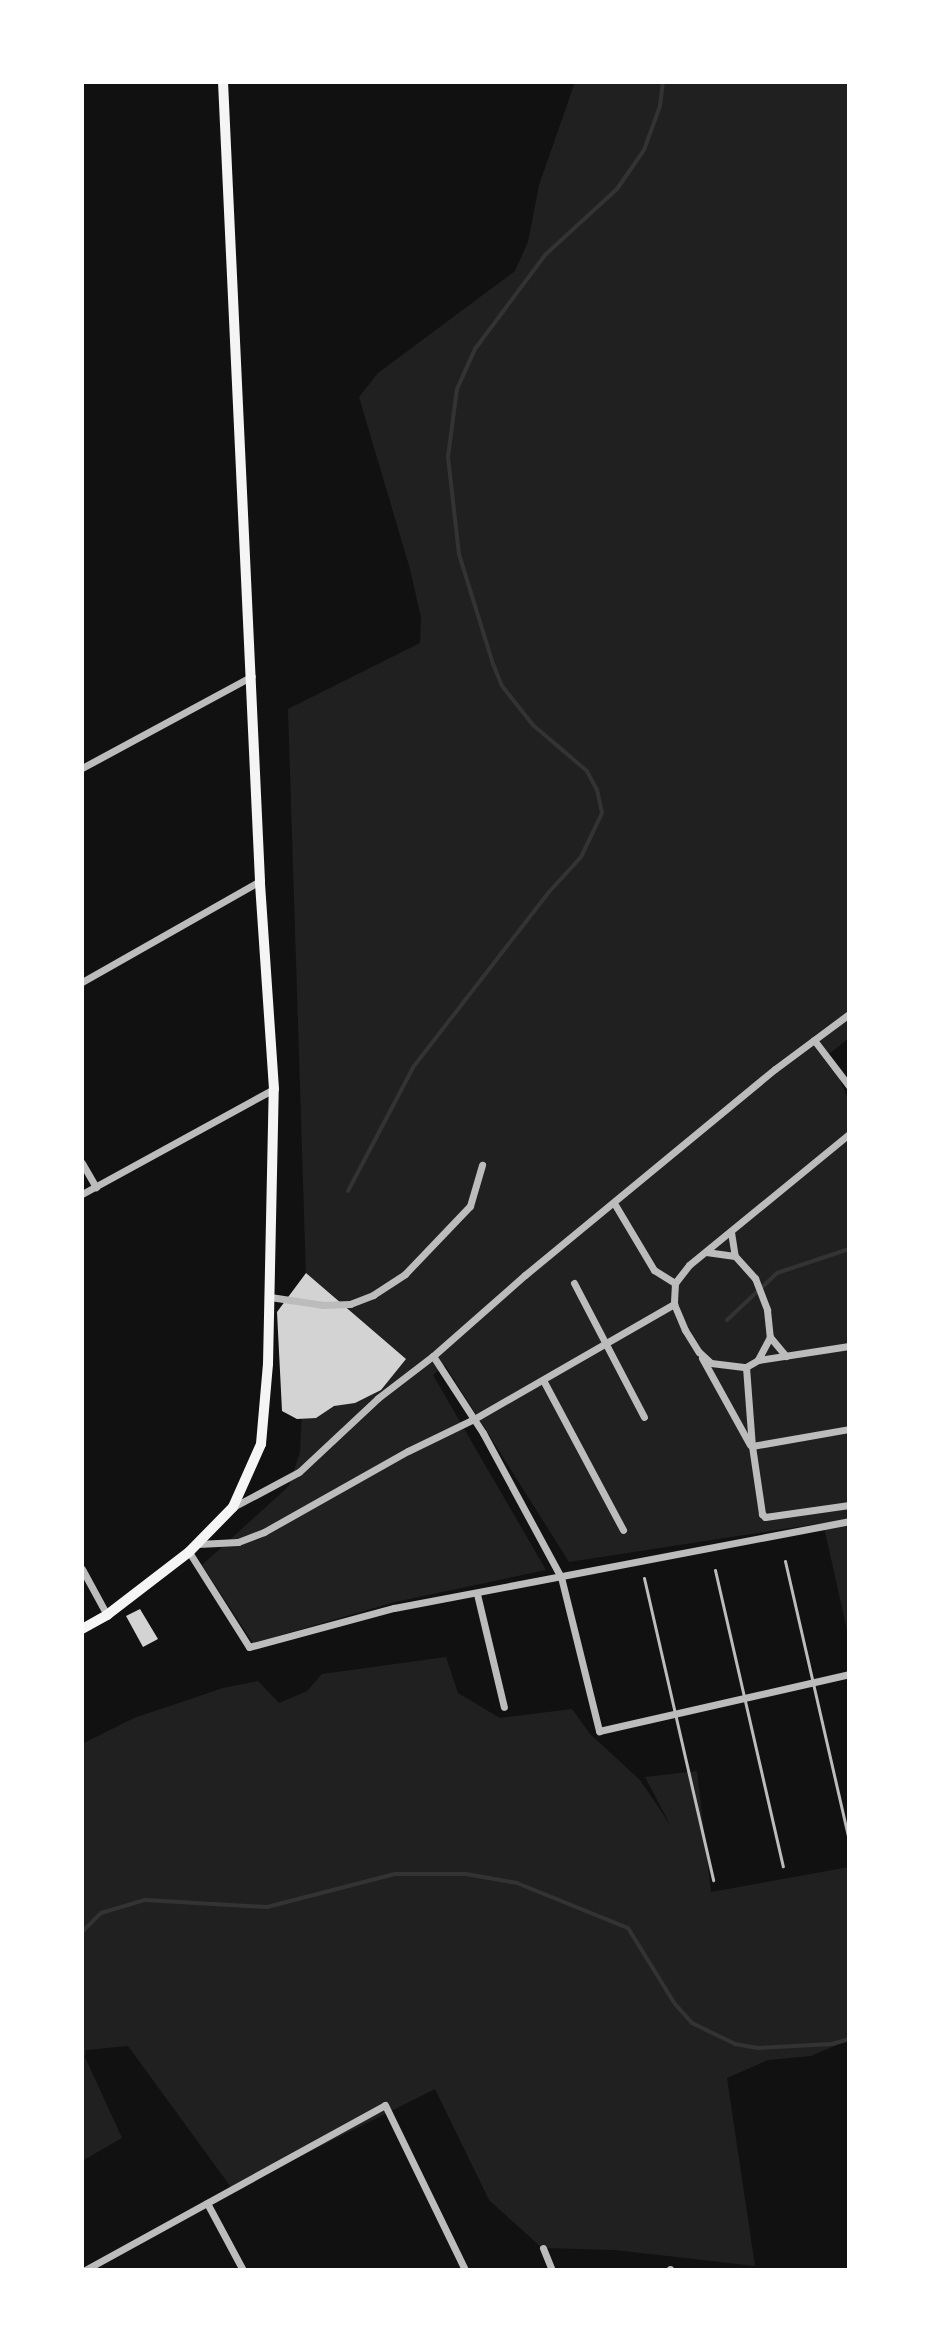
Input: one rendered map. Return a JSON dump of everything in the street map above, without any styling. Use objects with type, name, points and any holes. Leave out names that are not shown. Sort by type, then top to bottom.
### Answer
[{"type":"main road","points":[[82,1629],[107,1615],[193,1548],[233,1507],[261,1444],[270,1297],[274,1089],[260,881],[223,82]]},
{"type":"street","points":[[82,768],[252,676]]},
{"type":"street","points":[[82,982],[260,881]]},
{"type":"street","points":[[233,1507],[299,1472],[378,1398],[849,1014]]},
{"type":"street","points":[[814,1040],[849,1086]]},
{"type":"street","points":[[82,1194],[274,1089]]},
{"type":"street","points":[[752,1446],[674,1304],[675,1283],[705,1252],[849,1134]]},
{"type":"street","points":[[82,1163],[96,1187]]},
{"type":"street","points":[[270,1297],[350,1304],[373,1295],[405,1274],[470,1206],[482,1165]]},
{"type":"street","points":[[614,1203],[654,1270],[675,1283]]},
{"type":"street","points":[[731,1232],[735,1256],[763,1293],[770,1337],[786,1356]]},
{"type":"street","points":[[705,1252],[735,1256]]},
{"type":"street","points":[[574,1283],[644,1417]]},
{"type":"street","points":[[674,1304],[474,1419],[408,1451],[264,1532],[238,1542],[193,1548],[249,1647],[394,1608],[849,1521]]},
{"type":"street","points":[[758,1360],[770,1337]]},
{"type":"street","points":[[699,1352],[711,1363],[746,1367],[758,1360],[849,1346]]},
{"type":"street","points":[[433,1356],[474,1419],[561,1577],[599,1731],[849,1674]]},
{"type":"street","points":[[746,1367],[752,1446],[761,1511],[765,1517],[849,1505]]},
{"type":"street","points":[[543,1380],[623,1530]]},
{"type":"street","points":[[752,1446],[849,1429]]},
{"type":"street","points":[[82,1569],[107,1615]]},
{"type":"street","points":[[477,1594],[504,1707]]},
{"type":"street","points":[[85,2270],[385,2105],[465,2270]]},
{"type":"street","points":[[207,2203],[243,2270]]},
{"type":"street","points":[[543,2248],[552,2270]]},
{"type":"lane","points":[[785,1561],[849,1841]]},
{"type":"lane","points":[[715,1570],[783,1866]]},
{"type":"lane","points":[[644,1578],[713,1880]]},
{"type":"shaded area","points":[[575,82],[849,82],[849,1038],[829,1054],[849,1101],[849,1639],[823,1523],[569,1562],[445,1365],[433,1375],[546,1570],[395,1602],[253,1643],[202,1565],[289,1486],[300,1452],[307,1308],[288,709],[420,643],[421,618],[410,569],[359,397],[378,373],[515,271],[528,242],[539,185]]},
{"type":"shaded area","points":[[446,1657],[458,1693],[500,1718],[572,1709],[590,1734],[640,1780],[671,1826],[645,1777],[697,1771],[711,1892],[849,1867],[849,2040],[811,2056],[768,2060],[727,2078],[755,2266],[615,2250],[542,2248],[489,2200],[435,2089],[233,2190],[128,2046],[86,2050],[85,2057],[122,2138],[82,2161],[82,1744],[134,1718],[223,1688],[258,1681],[279,1703],[307,1691],[322,1674]]},
{"type":"building","points":[[306,1273],[406,1359],[381,1390],[355,1403],[334,1406],[316,1418],[297,1419],[282,1411],[277,1312]]},
{"type":"building","points":[[140,1609],[158,1639],[143,1647],[126,1616]]},
{"type":"waterway","points":[[348,1191],[414,1066],[549,892],[581,857],[602,813],[597,790],[587,771],[533,725],[502,686],[459,554],[448,457],[457,389],[475,349],[545,255],[617,189],[644,150],[660,106],[663,82]]},
{"type":"waterway","points":[[727,1320],[777,1273],[849,1249]]},
{"type":"waterway","points":[[82,1932],[101,1913],[145,1900],[267,1907],[395,1874],[466,1874],[517,1883],[628,1928],[675,2004],[692,2023],[735,2044],[758,2048],[832,2044],[849,2039]]}]
